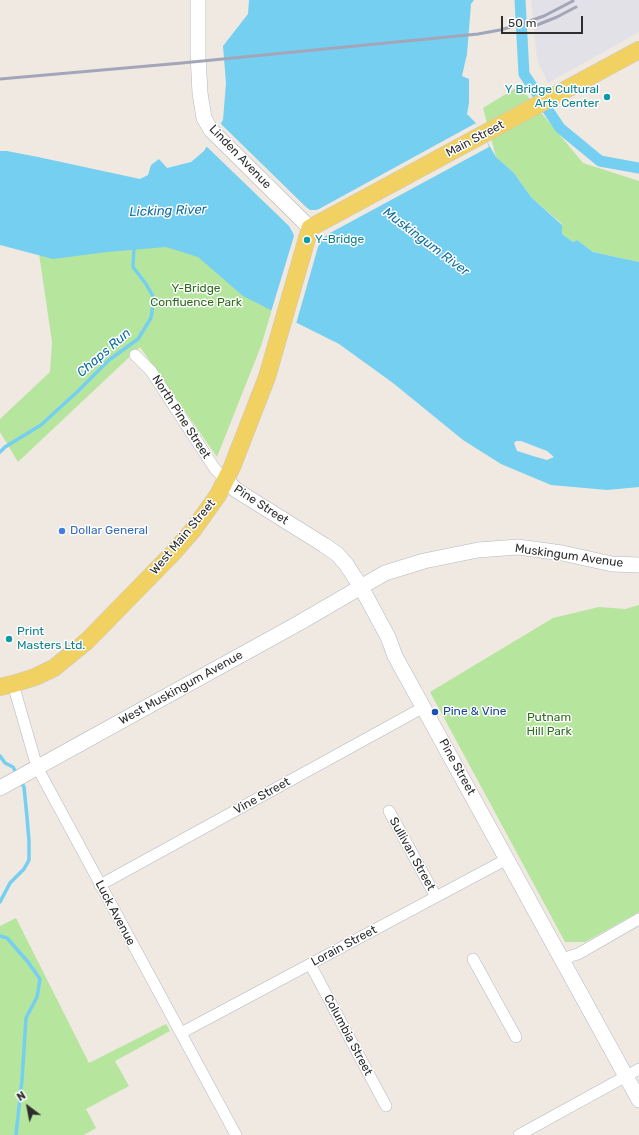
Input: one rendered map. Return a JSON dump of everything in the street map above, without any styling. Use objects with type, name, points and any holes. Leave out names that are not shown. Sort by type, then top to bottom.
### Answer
[{"type":"main road","name":"Linden Avenue","points":[[198,0],[200,93],[204,118],[211,130],[310,228]]},
{"type":"main road","name":"Main Street","points":[[310,228],[639,50]]},
{"type":"main road","name":"West Main Street","points":[[6,685],[35,677],[54,668],[87,641],[173,553],[193,530],[218,495],[226,480],[267,377],[310,228]]},
{"type":"main road","name":"Pine Street","points":[[226,480],[236,490],[337,554],[346,564],[361,587],[388,637],[395,656],[563,961],[633,1073],[639,1100]]},
{"type":"main road","name":"Muskingum Avenue","points":[[361,587],[385,573],[424,561],[478,550],[518,547],[562,553],[612,564],[639,565]]},
{"type":"main road","name":"West Muskingum Avenue","points":[[4,785],[361,587]]},
{"type":"street","name":"North Pine Street","points":[[135,355],[151,371],[215,469],[226,480]]},
{"type":"street","name":"Luck Avenue","points":[[6,685],[31,770],[100,885],[236,1135]]},
{"type":"street","name":"Vine Street","points":[[100,885],[424,707]]},
{"type":"street","name":"Sullivan Street","points":[[389,811],[436,897]]},
{"type":"street","name":"Lorain Street","points":[[181,1033],[507,859]]},
{"type":"street","points":[[563,961],[639,919]]},
{"type":"street","points":[[473,959],[516,1037]]},
{"type":"street","name":"Columbia Street","points":[[310,964],[386,1106]]},
{"type":"street","points":[[519,1135],[633,1073]]},
{"type":"shaded area","points":[[531,0],[639,0],[639,32],[548,83],[537,60]]},
{"type":"green space","points":[[519,86],[583,163],[639,181],[639,262],[593,252],[577,240],[573,242],[562,234],[562,224],[531,197],[514,173],[496,157],[483,108]]},
{"type":"green space","name":"Y-Bridge Confluence Park","points":[[31,199],[294,236],[261,346],[217,457],[140,347],[18,462],[0,432],[0,419],[50,372],[52,342]]},
{"type":"green space","name":"Putnam Hill Park","points":[[639,605],[639,912],[585,942],[565,942],[430,692],[553,618],[599,607],[625,609]]},
{"type":"green space","points":[[16,918],[89,1063],[166,1024],[170,1031],[115,1061],[129,1086],[86,1109],[96,1128],[84,1135],[0,1135],[0,926]]},
{"type":"water","name":"Licking River","points":[[249,0],[474,0],[471,4],[467,54],[462,76],[469,79],[469,103],[467,114],[476,123],[496,157],[514,173],[531,197],[562,225],[562,234],[573,242],[577,240],[593,252],[639,262],[639,487],[607,490],[551,485],[501,464],[463,440],[393,383],[339,344],[243,296],[198,257],[166,247],[107,252],[53,259],[0,245],[0,151],[38,157],[140,179],[148,175],[151,165],[159,159],[167,168],[191,162],[204,151],[223,120],[226,83],[223,46],[248,14]],"holes":[[[516,441],[521,441],[547,451],[554,457],[547,460],[517,451],[514,443]]]},
{"type":"pier","name":"Y-Bridge","points":[[219,122],[310,210],[319,209],[476,123],[484,134],[489,147],[323,238],[318,247],[296,324],[271,312],[294,236],[293,233],[289,226],[205,145]]},
{"type":"waterway","name":"Muskingum River","points":[[520,0],[524,74],[560,128],[600,161],[639,168]]},
{"type":"waterway","name":"Chaps Run","points":[[0,452],[5,447],[41,425],[109,360],[138,339],[151,318],[154,298],[146,284],[133,267],[134,247]]},
{"type":"waterway","name":"Chaps Run","points":[[0,756],[5,763],[13,767],[17,774]]},
{"type":"waterway","name":"Chaps Run","points":[[0,902],[10,883],[24,869],[29,860],[29,841],[24,787],[21,782]]},
{"type":"waterway","name":"Chaps Run","points":[[0,936],[7,938],[28,962],[40,979],[37,997],[26,1018],[22,1080],[16,1135]]},
{"type":"railway","points":[[0,79],[478,34],[521,24],[544,16],[573,1]]},
{"type":"railway","points":[[537,25],[576,7]]},
{"type":"place","name":"Y Bridge Cultural Arts Center","points":[[607,97]]},
{"type":"place","name":"Y-Bridge","points":[[307,240]]},
{"type":"place","name":"Dollar General","points":[[62,531]]},
{"type":"place","name":"Print Masters Ltd.","points":[[9,639]]},
{"type":"place","name":"Pine & Vine","points":[[435,712]]}]
